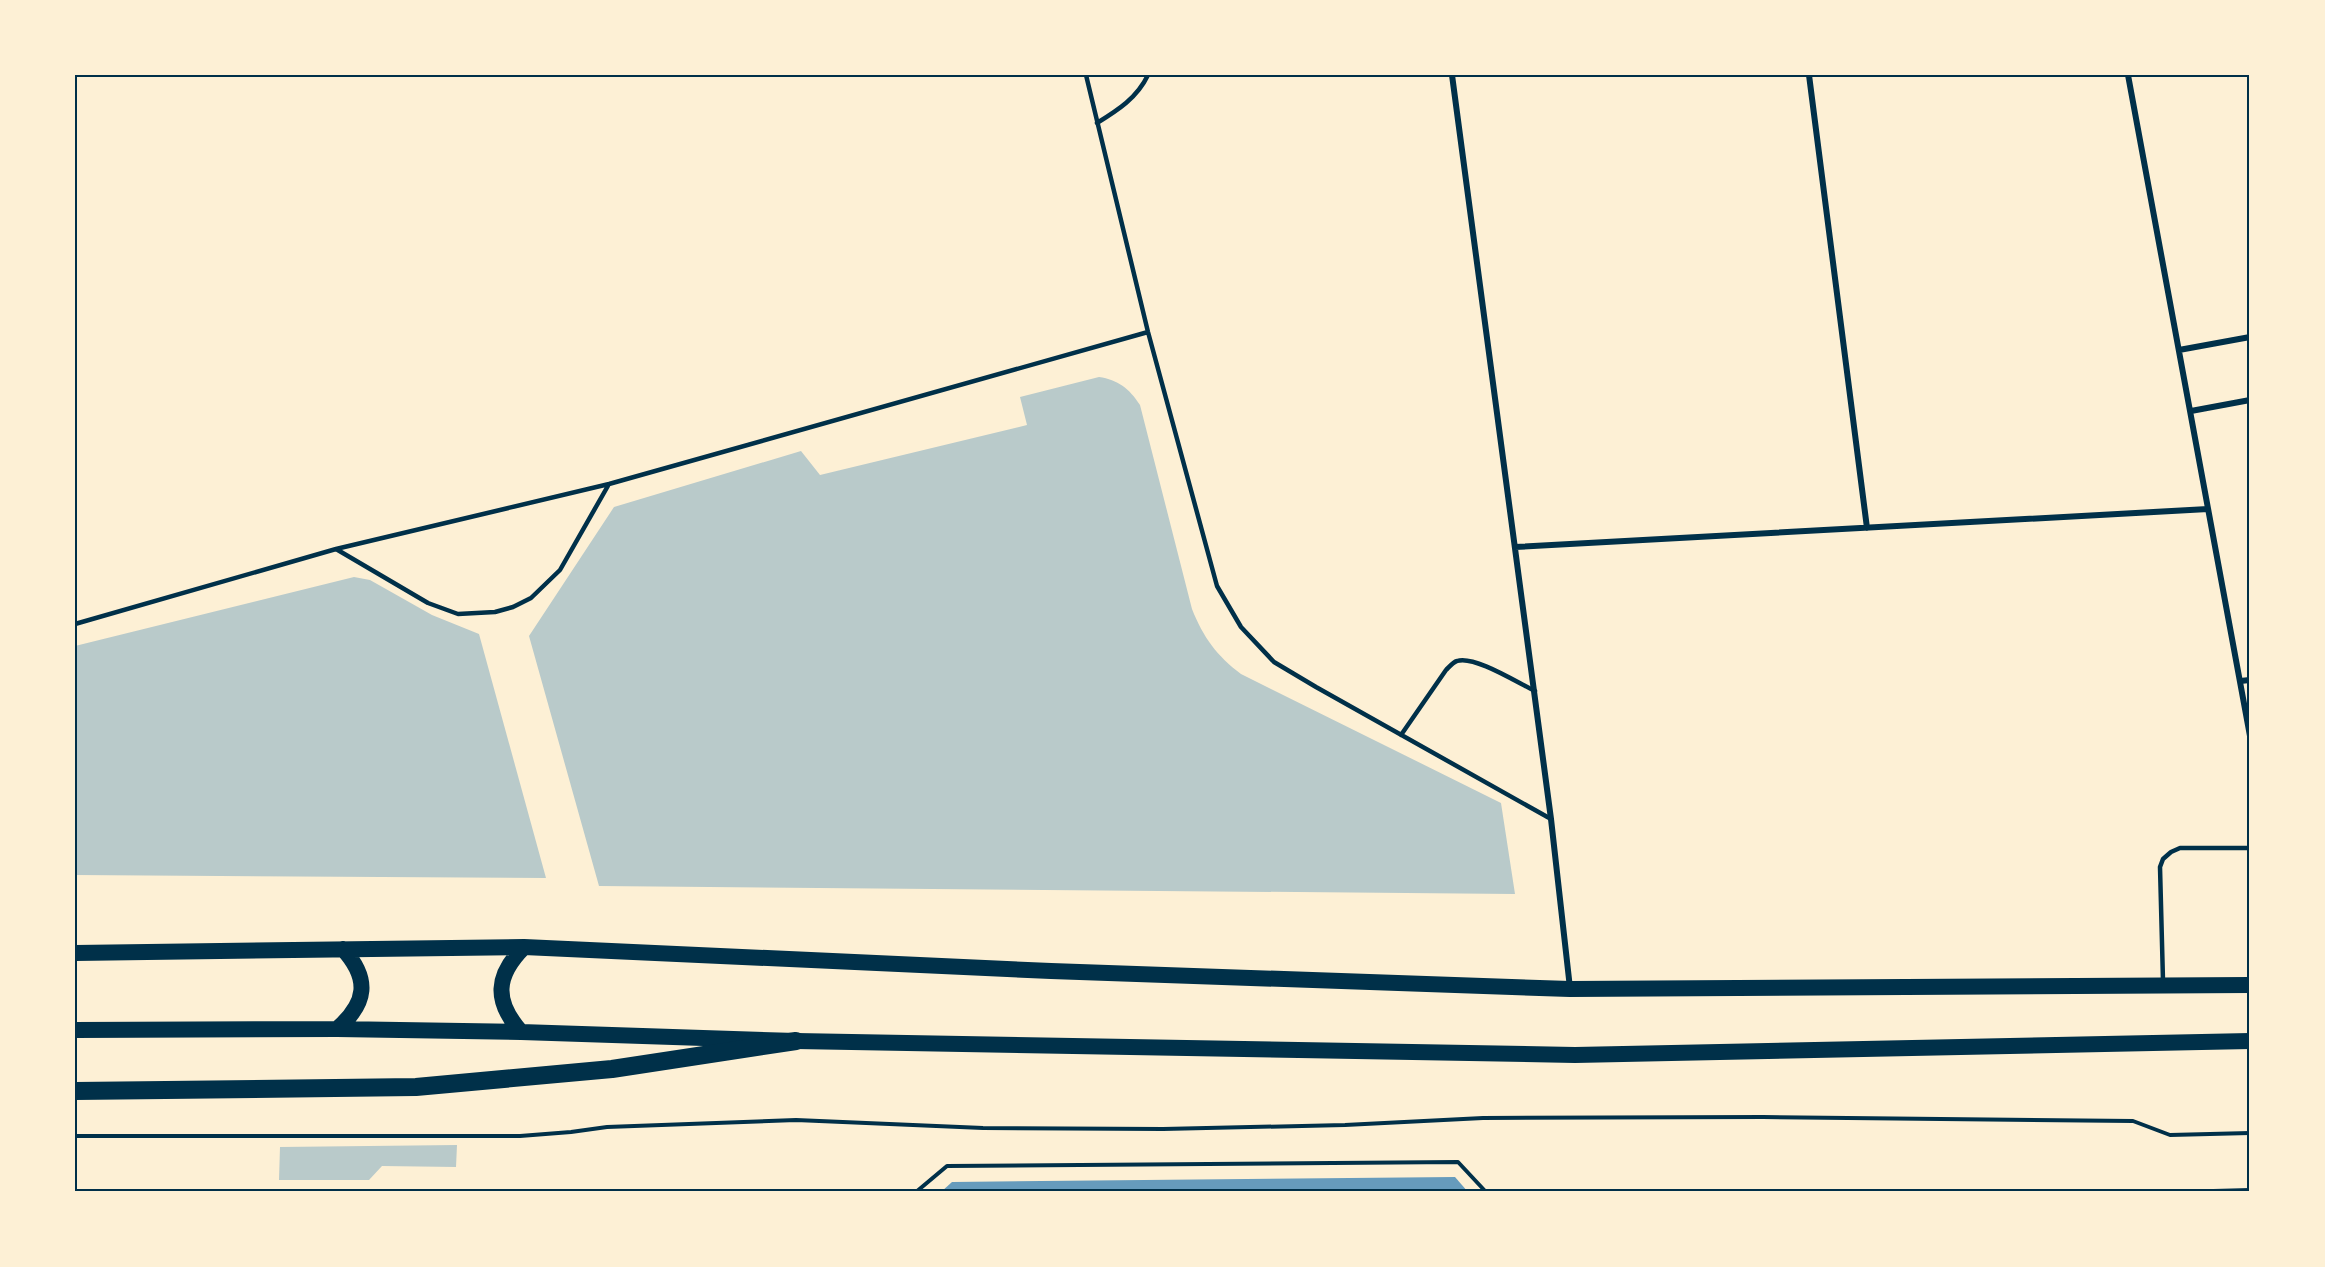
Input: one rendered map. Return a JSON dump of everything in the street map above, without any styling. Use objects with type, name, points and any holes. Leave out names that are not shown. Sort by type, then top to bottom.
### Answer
[{"type":"highway","points":[[521,1032],[508,1017],[502,999],[503,979],[510,961],[524,947]]},
{"type":"highway","points":[[75,953],[524,947],[1039,971],[1570,988],[2250,985]]},
{"type":"highway","points":[[337,1029],[351,1017],[360,1000],[361,981],[356,963],[343,949]]},
{"type":"highway","points":[[75,1030],[337,1029],[521,1032],[796,1041],[1575,1055],[2250,1041]]},
{"type":"highway","points":[[78,1091],[417,1086],[612,1069],[796,1041]]},
{"type":"street","points":[[1452,75],[1535,691],[1570,988]]},
{"type":"street","points":[[1809,75],[1867,528]]},
{"type":"street","points":[[2128,75],[2250,736]]},
{"type":"street","points":[[2179,350],[2250,337]]},
{"type":"street","points":[[2191,411],[2250,400]]},
{"type":"street","points":[[1515,547],[2208,509]]},
{"type":"street","points":[[2240,681],[2250,680]]},
{"type":"lane","points":[[1086,75],[1148,332],[1216,586],[1241,627],[1274,662],[1551,819]]},
{"type":"lane","points":[[1097,123],[1122,108],[1142,87],[1148,75]]},
{"type":"lane","points":[[75,624],[336,549],[609,484],[1148,332]]},
{"type":"lane","points":[[336,549],[428,603],[458,614],[495,612],[513,607],[531,598],[560,570],[609,484]]},
{"type":"lane","points":[[1401,735],[1446,670],[1456,661],[1466,660],[1478,663],[1535,691]]},
{"type":"lane","points":[[2163,987],[2159,877],[2163,859],[2180,848],[2250,848]]},
{"type":"path","points":[[75,1136],[520,1136],[607,1127],[796,1120],[983,1128],[1163,1129],[1344,1125],[1484,1118],[1763,1117],[2133,1121],[2170,1135],[2250,1132]]},
{"type":"path","points":[[916,1192],[947,1166],[1458,1162],[1486,1192]]},
{"type":"path","points":[[2177,1192],[2250,1190]]},
{"type":"shaded area","points":[[1099,377],[1112,380],[1122,386],[1140,405],[1192,609],[1212,645],[1241,674],[1501,803],[1515,894],[599,886],[529,636],[614,507],[801,451],[820,475],[1027,425],[1020,397]]},
{"type":"shaded area","points":[[354,577],[370,580],[432,615],[479,634],[546,878],[75,875],[75,646]]},
{"type":"shaded area","points":[[457,1145],[456,1167],[382,1166],[369,1180],[279,1180],[280,1147]]},
{"type":"water","points":[[1455,1177],[1468,1192],[941,1192],[952,1182]]}]
